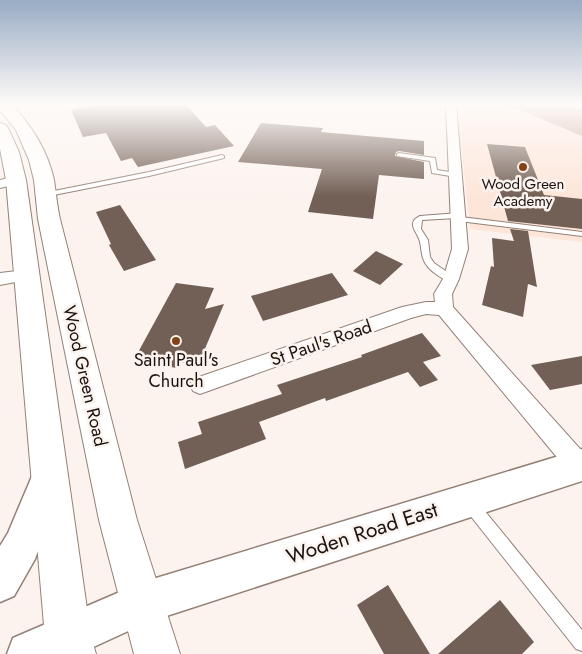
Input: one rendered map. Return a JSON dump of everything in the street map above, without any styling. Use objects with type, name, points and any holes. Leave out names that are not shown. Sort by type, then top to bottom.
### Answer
[{"type":"highway","points":[[3,136],[10,152],[8,182],[13,277],[49,477],[57,648]]},
{"type":"highway","name":"Wood Green Road","points":[[27,136],[33,146],[44,180],[44,195],[118,520],[157,654]]},
{"type":"street","points":[[453,136],[460,249],[451,279],[442,294],[444,310],[580,465]]},
{"type":"street","name":"St Paul's Road","points":[[200,385],[408,312],[426,308],[444,310]]},
{"type":"street","name":"Woden Road East","points":[[57,648],[143,603],[580,465]]},
{"type":"street","points":[[0,582],[22,546],[49,477]]},
{"type":"lane","points":[[399,155],[433,159],[434,172],[456,175]]},
{"type":"lane","points":[[44,195],[222,157]]},
{"type":"lane","points":[[451,279],[431,265],[426,257],[424,240],[417,229],[417,222],[420,218],[459,217],[582,234]]},
{"type":"lane","points":[[467,500],[582,643]]},
{"type":"shaded area","name":"Wood Green Academy","points":[[460,136],[582,136],[582,242],[470,229]]},
{"type":"building","points":[[107,136],[225,136],[234,146],[138,167],[132,158],[121,161]]},
{"type":"building","points":[[254,136],[361,136],[424,141],[424,155],[399,151],[396,152],[395,156],[424,162],[424,179],[379,175],[373,219],[308,212],[322,169],[238,162]]},
{"type":"building","points":[[487,144],[525,147],[544,195],[582,199],[582,229],[508,221]]},
{"type":"building","points":[[120,205],[156,260],[124,271],[109,245],[111,244],[96,212]]},
{"type":"building","points":[[510,229],[528,231],[537,287],[528,284],[523,317],[482,305],[491,266],[494,267],[492,238],[514,241]]},
{"type":"building","points":[[376,251],[403,264],[380,285],[353,271]]},
{"type":"building","points":[[332,273],[348,295],[263,321],[251,296]]},
{"type":"building","name":"Saint Paul's Church","points":[[176,283],[214,288],[205,309],[224,304],[198,365],[180,362],[177,368],[146,363],[149,358],[136,356]]},
{"type":"building","points":[[422,333],[441,356],[423,362],[438,380],[420,387],[408,372],[326,401],[325,398],[259,422],[266,439],[185,469],[178,442],[202,434],[198,422],[282,394],[277,385],[362,357],[361,355]]},
{"type":"building","points":[[582,356],[582,384],[550,390],[531,365]]},
{"type":"building","points":[[388,585],[430,654],[384,654],[357,605]]},
{"type":"building","points":[[500,600],[534,642],[522,654],[438,654]]},
{"type":"place","name":"Wood Green Academy","points":[[523,167]]},
{"type":"place","name":"Saint Paul's Church","points":[[176,341]]}]
